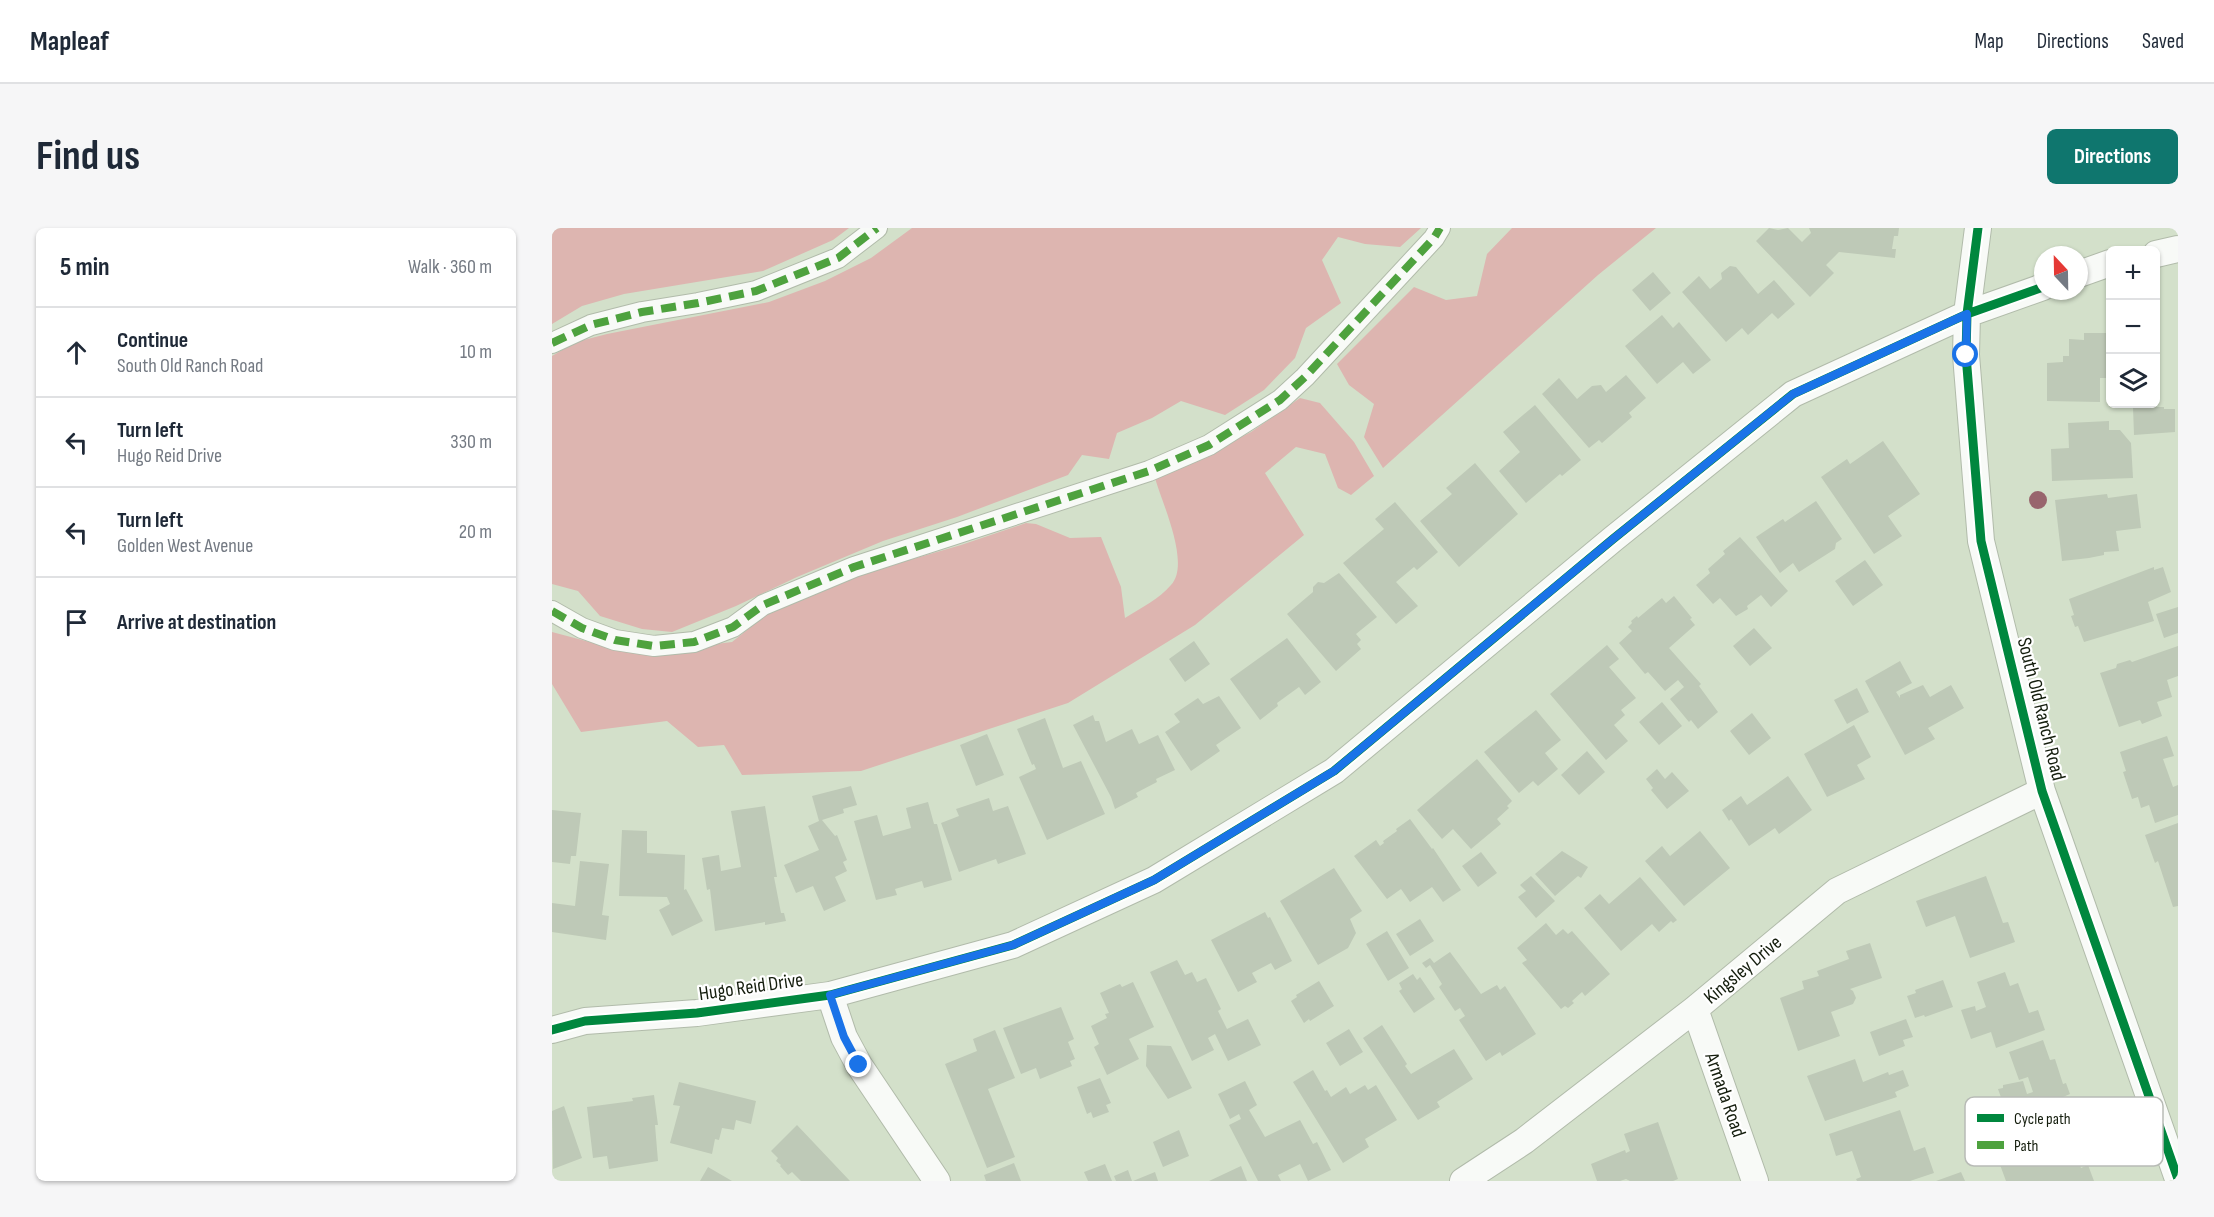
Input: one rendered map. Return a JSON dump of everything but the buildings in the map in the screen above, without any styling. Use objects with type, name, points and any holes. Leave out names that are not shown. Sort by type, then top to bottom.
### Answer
[{"type":"street","points":[[552,343],[591,325],[642,312],[756,291],[838,258],[877,228]]},
{"type":"street","points":[[552,611],[582,628],[615,640],[654,646],[694,642],[733,627],[763,604],[854,567],[1149,471],[1209,445],[1280,400],[1305,377],[1434,238],[1440,228]]},
{"type":"street","name":"South Old Ranch Road","points":[[1978,228],[1967,314],[1966,355],[1981,542],[2042,791],[2149,1097]]},
{"type":"street","points":[[2160,253],[2178,249]]},
{"type":"street","points":[[2088,271],[2106,264]]},
{"type":"street","name":"Hugo Reid Drive","points":[[552,1030],[585,1021],[697,1013],[830,995],[1013,945],[1154,880],[1334,771],[1613,539],[1793,394],[1967,314],[2034,290]]},
{"type":"street","name":"Kingsley Drive","points":[[1463,1181],[1524,1141],[1695,1009],[1837,891],[2042,791]]},
{"type":"street","points":[[830,995],[844,1037],[859,1065],[937,1181]]},
{"type":"street","name":"Armada Road","points":[[1695,1009],[1755,1181]]},
{"type":"street","name":"South Old Ranch Road","points":[[2163,1136],[2178,1179]]},
{"type":"shaded area","points":[[552,228],[849,228],[833,240],[763,271],[624,294],[582,306],[552,324]]},
{"type":"shaded area","points":[[912,228],[1421,228],[1400,247],[1365,244],[1338,237],[1322,260],[1341,303],[1306,328],[1295,358],[1264,390],[1225,415],[1181,401],[1152,418],[1117,433],[1109,459],[1082,455],[1068,475],[957,517],[883,541],[672,632],[642,629],[600,616],[578,591],[552,584],[552,356],[576,342],[607,334],[769,302],[825,281],[871,258]]},
{"type":"shaded area","points":[[1512,228],[1656,228],[1598,275],[1383,468],[1364,437],[1374,404],[1349,385],[1337,364],[1414,287],[1446,300],[1477,296],[1487,254]]},
{"type":"shaded area","points":[[1300,398],[1320,403],[1354,442],[1374,476],[1351,495],[1338,488],[1325,454],[1296,447],[1265,473],[1304,535],[1195,625],[1068,703],[861,771],[742,775],[724,745],[698,747],[667,721],[581,732],[552,684],[552,632],[631,653],[732,642],[771,611],[834,582],[961,545],[1026,523],[1036,524],[1070,538],[1101,537],[1121,587],[1125,618],[1161,595],[1171,585],[1176,575],[1177,549],[1155,478],[1251,432]]},
{"type":"marked path","points":[[552,343],[591,325],[642,312],[756,291],[838,258],[877,228]]},
{"type":"marked path","points":[[552,611],[582,628],[615,640],[654,646],[694,642],[733,627],[763,605],[854,567],[1149,471],[1209,445],[1280,400],[1305,377],[1434,238],[1440,228]]},
{"type":"cycle path","points":[[1978,228],[1967,314],[1966,355],[1981,541],[2042,791],[2149,1097]]},
{"type":"cycle path","points":[[552,1030],[585,1021],[697,1013],[830,995],[1013,945],[1154,880],[1334,771],[1613,539],[1793,394],[1967,314],[2034,290]]},
{"type":"cycle path","points":[[2163,1136],[2178,1179]]},
{"type":"route","points":[[859,1065],[844,1037],[830,995],[1013,945],[1154,880],[1334,771],[1613,539],[1793,394],[1967,314],[1966,355]]}]
